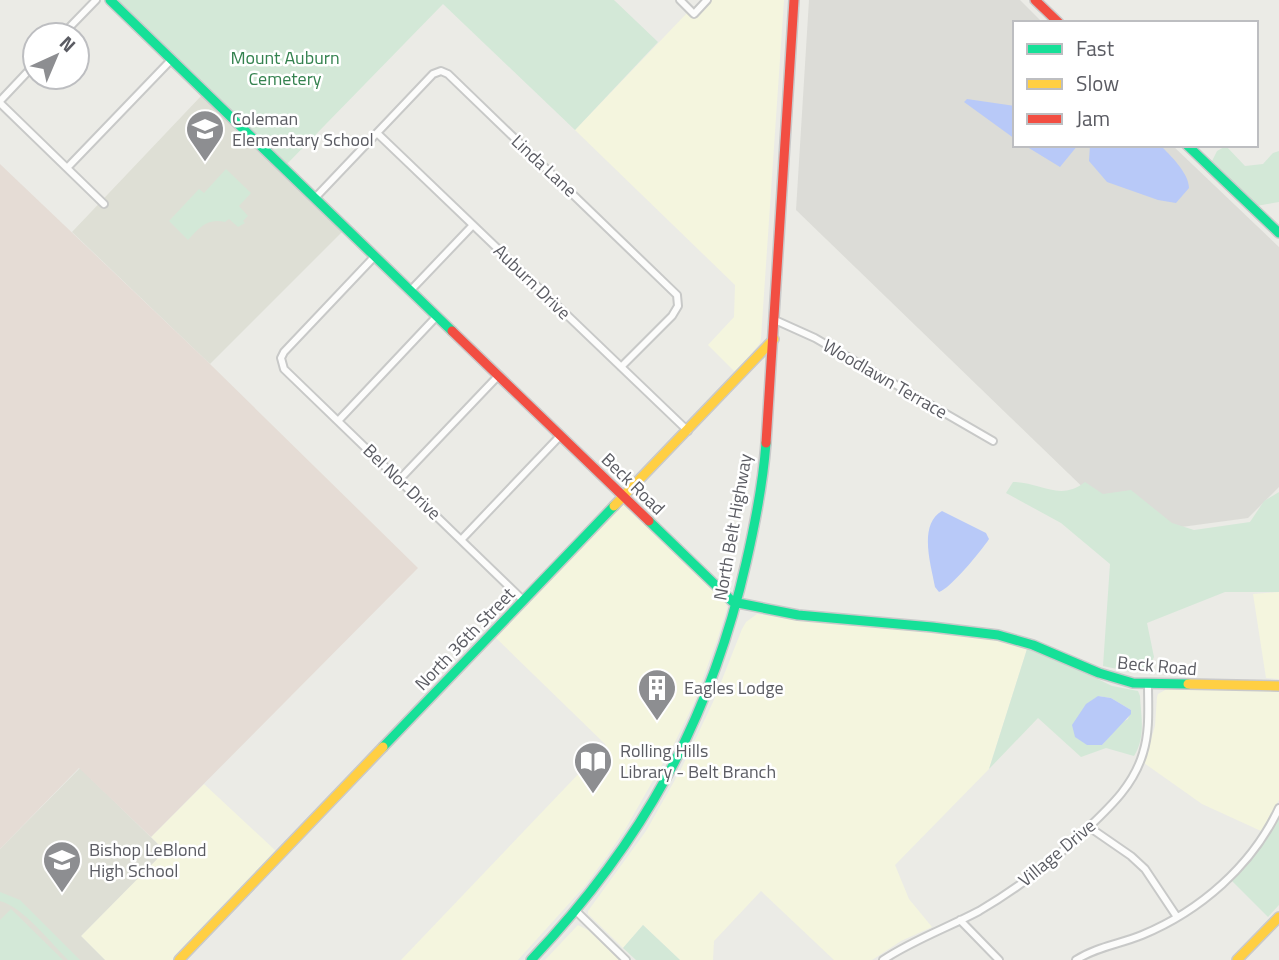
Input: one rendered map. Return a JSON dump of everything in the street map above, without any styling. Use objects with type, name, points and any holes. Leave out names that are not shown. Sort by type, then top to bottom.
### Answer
[{"type":"street","points":[[76,21],[96,0]]},
{"type":"street","name":"Beck Road","points":[[110,0],[711,582],[737,603],[803,616],[960,628],[1001,635],[1039,646],[1110,678],[1148,684],[1279,686]]},
{"type":"street","points":[[680,0],[694,13],[707,0]]},
{"type":"street","name":"North Belt Highway","points":[[531,960],[576,911],[645,815],[680,751],[720,657],[737,603],[760,489],[774,340],[794,0]]},
{"type":"street","points":[[1035,0],[1057,21]]},
{"type":"street","points":[[67,168],[171,60]]},
{"type":"street","name":"Linda Lane","points":[[377,133],[433,74],[441,71],[448,74],[677,295],[678,306],[672,316],[621,367]]},
{"type":"street","points":[[21,79],[0,102],[104,204]]},
{"type":"street","points":[[315,198],[377,133]]},
{"type":"street","name":"Auburn Drive","points":[[377,133],[688,431]]},
{"type":"street","points":[[1189,147],[1279,233]]},
{"type":"street","points":[[410,291],[473,225]]},
{"type":"street","name":"Bel Nor Drive","points":[[375,256],[284,352],[281,363],[284,369],[524,601]]},
{"type":"street","points":[[338,421],[437,316]]},
{"type":"street","name":"Woodlawn Terrace","points":[[775,320],[825,344],[993,441]]},
{"type":"street","name":"North 36th Street","points":[[179,960],[774,340]]},
{"type":"street","points":[[399,480],[498,376]]},
{"type":"street","points":[[461,540],[560,436]]},
{"type":"street","name":"Village Drive","points":[[887,959],[1010,892],[1037,873],[1089,827],[1126,789],[1142,757],[1147,734],[1148,684]]},
{"type":"street","points":[[1076,960],[1177,918],[1219,888],[1239,867],[1279,808]]},
{"type":"street","points":[[1089,827],[1145,869],[1177,918]]},
{"type":"street","points":[[576,911],[626,960]]},
{"type":"street","points":[[1237,960],[1279,917]]},
{"type":"street","points":[[960,920],[999,960]]},
{"type":"shaded area","points":[[712,0],[784,0],[761,338],[736,373],[708,345],[734,317],[735,285],[575,130],[687,13],[700,12]]},
{"type":"shaded area","points":[[809,0],[1020,0],[1041,21],[1013,21],[1013,147],[1174,147],[1279,247],[1279,487],[1248,518],[1174,528],[1098,502],[796,210]]},
{"type":"shaded area","name":"Coleman Elementary School","points":[[202,95],[343,231],[210,364],[72,232]]},
{"type":"shaded area","points":[[0,164],[210,364],[418,568],[151,837],[79,768],[0,849]]},
{"type":"shaded area","points":[[626,504],[726,603],[727,608],[694,703],[674,744],[607,856],[584,887],[518,960],[401,960],[606,745],[495,637],[618,505]]},
{"type":"shaded area","points":[[1279,592],[1279,679],[1266,678],[1253,594]]},
{"type":"shaded area","points":[[757,614],[835,624],[954,632],[1027,649],[989,769],[895,865],[909,899],[932,927],[901,941],[872,960],[834,960],[761,891],[714,941],[713,960],[680,960],[643,925],[623,948],[588,914],[646,831],[680,771],[714,700],[742,629],[746,622]]},
{"type":"shaded area","points":[[1167,689],[1279,691],[1279,800],[1261,831],[1202,804],[1144,763],[1155,726],[1157,697]]},
{"type":"shaded area","name":"Bishop LeBlond High School","points":[[80,768],[165,851],[81,936],[105,960],[0,960],[0,849]]},
{"type":"shaded area","points":[[204,784],[277,852],[173,960],[105,960],[81,936],[165,851],[151,837]]},
{"type":"shaded area","points":[[578,925],[588,930],[620,960],[545,960]]},
{"type":"green space","name":"Mount Auburn Cemetery","points":[[118,0],[614,0],[658,42],[575,130],[443,4],[286,165]]},
{"type":"green space","points":[[1227,147],[1245,166],[1263,164],[1273,153],[1279,151],[1279,202],[1256,206],[1211,163],[1217,151]]},
{"type":"green space","points":[[226,169],[251,193],[239,206],[248,216],[243,221],[245,223],[238,227],[229,219],[225,222],[213,221],[200,228],[188,240],[169,221],[199,189],[204,193]]},
{"type":"green space","points":[[1013,482],[1058,491],[1076,488],[1085,482],[1103,494],[1131,490],[1172,523],[1194,530],[1250,522],[1264,501],[1279,492],[1279,592],[1225,592],[1147,623],[1154,657],[1149,667],[1131,672],[1103,666],[1110,564],[1061,523],[1006,493]]},
{"type":"green space","points":[[1027,649],[1061,661],[1112,686],[1138,691],[1142,719],[1140,742],[1134,756],[1106,748],[1081,757],[1038,718],[989,769]],"holes":[[[1098,696],[1111,698],[1131,710],[1128,719],[1121,723],[1102,745],[1087,745]]]},
{"type":"green space","points":[[1279,817],[1279,905],[1268,917],[1231,880],[1260,847]]},
{"type":"green space","points":[[0,892],[20,900],[80,960],[68,960],[18,910],[0,901]]},
{"type":"green space","points":[[11,909],[63,960],[0,960],[0,920]]},
{"type":"green space","points":[[643,925],[680,960],[636,960],[623,948]]},
{"type":"water","points":[[967,99],[1013,106],[1013,138],[964,102]]},
{"type":"water","points":[[1027,147],[1076,147],[1060,167]]},
{"type":"water","points":[[1090,147],[1162,147],[1182,170],[1189,188],[1176,203],[1158,200],[1107,182],[1089,161]]},
{"type":"water","points":[[942,511],[986,533],[989,539],[958,577],[939,592],[935,587],[931,567],[928,535],[935,517]]},
{"type":"water","points":[[1098,696],[1111,698],[1131,710],[1131,714],[1102,745],[1087,745],[1075,737],[1072,725],[1086,704]]},
{"type":"traffic: fast","points":[[110,0],[452,331]]},
{"type":"traffic: fast","points":[[1189,147],[1279,233]]},
{"type":"traffic: fast","points":[[531,960],[571,916],[638,825],[667,777],[691,727],[713,675],[731,621],[755,518],[766,443]]},
{"type":"traffic: fast","points":[[383,747],[614,506]]},
{"type":"traffic: fast","points":[[649,521],[733,602],[798,615],[998,635],[1033,645],[1099,673],[1133,683],[1188,684]]},
{"type":"traffic: slow","points":[[614,506],[774,339]]},
{"type":"traffic: slow","points":[[1188,684],[1279,686]]},
{"type":"traffic: slow","points":[[179,960],[383,747]]},
{"type":"traffic: slow","points":[[1237,960],[1279,917]]},
{"type":"traffic: jam","points":[[766,443],[794,0]]},
{"type":"traffic: jam","points":[[1035,0],[1057,21]]},
{"type":"traffic: jam","points":[[452,331],[649,521]]},
{"type":"place","name":"Coleman Elementary School","points":[[205,163]]},
{"type":"place","name":"Eagles Lodge","points":[[657,722]]},
{"type":"place","name":"Rolling Hills Library - Belt Branch","points":[[593,795]]},
{"type":"place","name":"Bishop LeBlond High School","points":[[62,894]]}]
